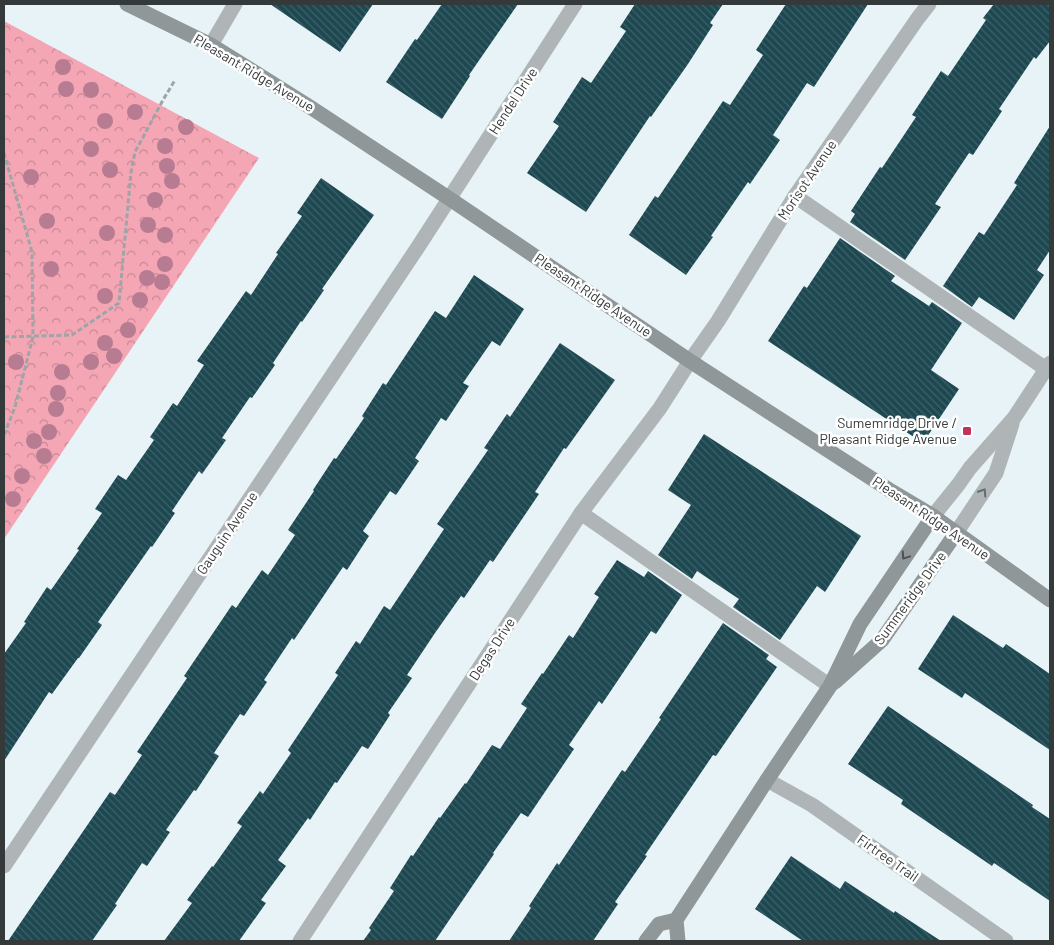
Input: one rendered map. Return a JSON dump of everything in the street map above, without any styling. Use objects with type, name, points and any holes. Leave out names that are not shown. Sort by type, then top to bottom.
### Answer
[{"type":"street","name":"Pleasant Ridge Avenue","points":[[127,4],[211,45],[310,107],[450,198],[690,361],[932,516],[1050,600]]},
{"type":"street","points":[[211,45],[235,4]]},
{"type":"street","name":"Hendel Drive","points":[[450,198],[576,4]]},
{"type":"street","name":"Morisot Avenue","points":[[690,361],[718,321],[795,196],[929,4]]},
{"type":"street","points":[[795,196],[1048,366]]},
{"type":"street","name":"Gauguin Avenue","points":[[4,866],[450,198]]},
{"type":"street","name":"Degas Drive","points":[[300,941],[581,513],[660,408],[690,361]]},
{"type":"street","name":"Summeridge Drive","points":[[676,920],[830,686],[860,624],[932,516],[970,468],[1014,418],[1048,366]]},
{"type":"street","name":"Summeridge Drive","points":[[830,686],[882,640],[956,533],[996,473],[1014,418]]},
{"type":"street","points":[[581,513],[830,686]]},
{"type":"street","name":"Firtree Trail","points":[[767,780],[812,805],[1006,941]]},
{"type":"street","points":[[646,941],[658,924],[676,920],[678,941]]},
{"type":"path","points":[[4,337],[72,335],[119,303],[131,172],[135,152],[175,80]]},
{"type":"path","points":[[4,153],[32,252],[33,337],[15,407],[4,435]]},
{"type":"green space","points":[[4,21],[259,158],[4,539]]},
{"type":"building","points":[[270,4],[373,4],[340,52]]},
{"type":"building","points":[[442,4],[518,4],[469,75],[442,119],[386,82],[415,39],[417,40]]},
{"type":"building","points":[[635,4],[723,4],[710,23],[713,25],[688,64],[650,116],[586,212],[527,173],[559,126],[553,122],[582,77],[591,83],[626,31],[620,27]]},
{"type":"building","points":[[786,4],[868,4],[814,87],[807,83],[773,135],[780,140],[750,184],[748,182],[686,275],[629,235],[655,196],[658,198],[723,101],[730,105],[763,55],[756,50]]},
{"type":"building","points":[[994,4],[1050,4],[1050,41],[1036,59],[1034,57],[999,109],[1002,111],[973,155],[969,153],[935,204],[941,207],[905,260],[850,222],[855,214],[851,211],[916,117],[912,115],[941,71],[948,76],[986,20],[983,18]]},
{"type":"building","points":[[1050,126],[1050,250],[1037,270],[1044,275],[1014,320],[979,297],[972,307],[943,286],[979,232],[984,235],[1017,185],[1014,183]]},
{"type":"building","points":[[321,178],[374,215],[273,363],[275,365],[222,438],[226,440],[202,474],[199,471],[172,511],[175,513],[98,622],[102,625],[52,694],[49,692],[4,761],[4,654],[26,623],[24,622],[47,587],[51,590],[79,550],[77,549],[102,513],[95,509],[118,475],[126,480],[154,440],[150,437],[173,403],[177,406],[204,365],[197,361],[246,291],[251,295],[278,254],[276,253],[302,216],[297,213]]},
{"type":"building","points":[[840,238],[895,276],[891,281],[929,306],[932,302],[962,323],[931,370],[959,389],[923,443],[768,341],[804,286],[807,288]]},
{"type":"building","points":[[474,275],[524,309],[500,346],[492,341],[463,383],[469,386],[446,421],[441,418],[415,458],[419,461],[396,495],[390,491],[363,531],[369,536],[347,570],[343,567],[294,640],[292,638],[264,680],[267,682],[244,716],[240,714],[214,753],[219,756],[196,791],[194,790],[166,830],[170,832],[147,866],[142,863],[115,904],[117,905],[92,941],[8,941],[110,792],[115,795],[142,755],[137,752],[187,678],[184,676],[232,605],[236,608],[262,570],[268,575],[295,535],[288,530],[334,458],[336,459],[364,418],[362,416],[383,383],[386,385],[435,311],[446,318]]},
{"type":"building","points":[[560,343],[615,380],[566,449],[564,448],[535,492],[539,494],[493,562],[490,560],[464,598],[461,596],[435,633],[407,675],[412,678],[388,713],[390,715],[368,749],[362,746],[310,820],[308,818],[278,860],[286,866],[261,900],[266,903],[239,941],[164,941],[192,903],[187,900],[242,826],[237,823],[260,791],[263,794],[291,753],[288,750],[338,675],[335,673],[356,641],[360,644],[384,606],[390,610],[444,529],[437,524],[488,450],[484,448],[507,414],[510,417]]},
{"type":"building","points":[[704,434],[861,536],[825,592],[817,586],[780,640],[733,607],[739,599],[697,571],[692,579],[658,555],[691,505],[668,490]]},
{"type":"building","points":[[617,560],[644,577],[648,571],[682,595],[656,634],[651,631],[602,704],[599,701],[569,745],[574,749],[528,817],[521,813],[435,941],[363,941],[371,930],[369,928],[394,891],[390,888],[411,855],[413,856],[492,745],[500,749],[527,708],[521,704],[569,635],[573,638],[599,597],[594,594]]},
{"type":"building","points":[[953,615],[1003,648],[1006,644],[1050,674],[1050,750],[965,693],[962,698],[918,669]]},
{"type":"building","points":[[723,623],[769,655],[766,659],[777,667],[716,756],[713,755],[645,855],[647,856],[615,902],[618,904],[593,941],[509,941],[557,863],[559,865],[622,770],[625,772]]},
{"type":"building","points":[[888,706],[1033,805],[1032,807],[1050,819],[1050,901],[994,863],[992,866],[901,804],[903,800],[848,764]]},
{"type":"building","points":[[791,856],[840,889],[845,881],[941,941],[803,941],[755,909]]},
{"type":"place","name":"Sumemridge Drive / Pleasant Ridge Avenue","points":[[967,431]]}]
